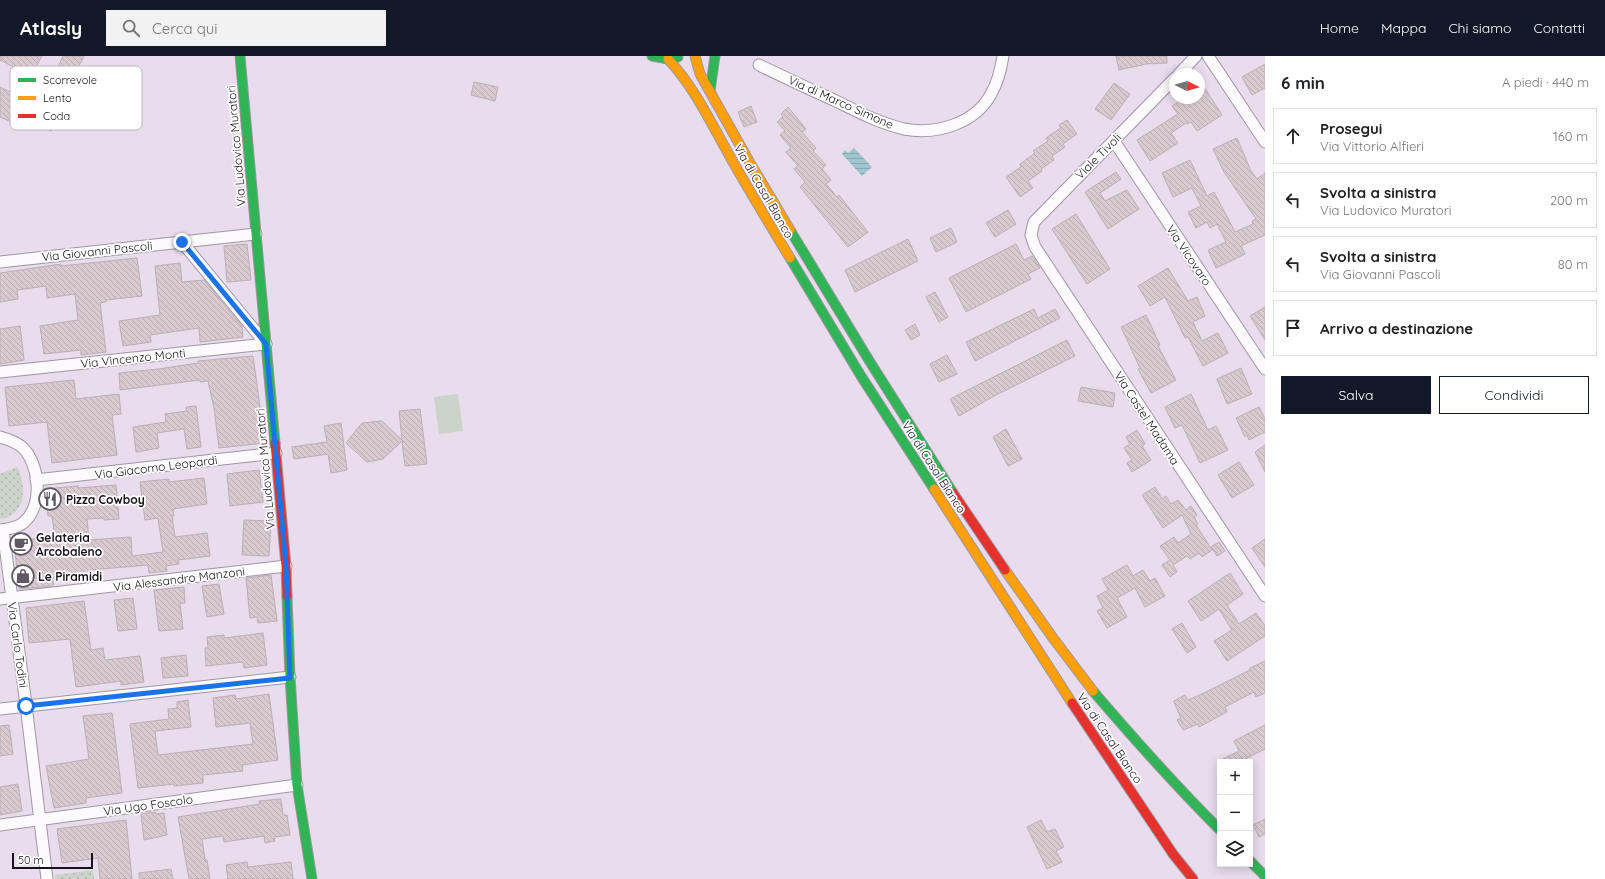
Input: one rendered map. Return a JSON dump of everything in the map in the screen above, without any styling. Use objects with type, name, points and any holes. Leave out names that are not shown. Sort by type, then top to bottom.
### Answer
[{"type":"main road","name":"Via Ludovico Muratori","points":[[240,56],[286,566],[290,678],[297,785],[312,879]]},
{"type":"main road","points":[[652,56],[668,59],[680,56]]},
{"type":"main road","name":"Via di Casal Bianco","points":[[695,56],[700,74],[861,347],[925,450],[994,555],[1051,636],[1097,694],[1164,773],[1202,814],[1217,827]]},
{"type":"main road","points":[[710,90],[715,56]]},
{"type":"main road","name":"Via di Casal Bianco","points":[[668,59],[680,72],[689,86],[748,188],[861,376],[1090,731],[1173,854],[1193,879]]},
{"type":"main road","points":[[1253,864],[1265,876]]},
{"type":"street","name":"Via di Marco Simone","points":[[759,65],[881,121],[905,129],[930,130],[942,129],[958,124],[980,108],[994,88],[1003,56]]},
{"type":"street","points":[[1185,68],[1196,56]]},
{"type":"street","points":[[1208,56],[1265,142]]},
{"type":"street","name":"Viale Tivoli","points":[[1031,239],[1031,231],[1034,222],[1169,84]]},
{"type":"street","name":"Via Vicovaro","points":[[1114,141],[1265,369]]},
{"type":"street","name":"Via Giovanni Pascoli","points":[[0,262],[256,234]]},
{"type":"street","name":"Via Castel Madama","points":[[1031,239],[1265,596]]},
{"type":"street","points":[[182,242],[266,344]]},
{"type":"street","name":"Via Vincenzo Monti","points":[[0,372],[266,344]]},
{"type":"street","points":[[0,437],[12,441],[23,448],[31,461],[36,480],[36,500],[27,519],[19,526],[2,530]]},
{"type":"street","name":"Via Giacomo Leopardi","points":[[36,480],[276,453]]},
{"type":"street","name":"Via Carlo Todini","points":[[2,530],[26,706],[47,879]]},
{"type":"street","name":"Via Alessandro Manzoni","points":[[0,599],[286,566]]},
{"type":"street","points":[[0,709],[290,678]]},
{"type":"street","name":"Via Ugo Foscolo","points":[[0,825],[297,785]]},
{"type":"shaded area","points":[[854,148],[872,167],[862,176],[842,154],[845,150],[848,153]]},
{"type":"shaded area","points":[[458,394],[463,431],[439,434],[434,397]]},
{"type":"shaded area","points":[[17,467],[22,482],[22,499],[15,512],[9,517],[0,519],[0,474]]},
{"type":"shaded area","points":[[93,870],[94,879],[55,879],[55,875]]},
{"type":"building","points":[[0,56],[42,56],[36,66],[12,66],[0,60]]},
{"type":"building","points":[[63,56],[84,56],[79,66],[58,66]]},
{"type":"building","points":[[1116,56],[1167,56],[1167,63],[1146,64],[1119,70]]},
{"type":"building","points":[[1265,64],[1265,88],[1252,95],[1242,77]]},
{"type":"building","points":[[474,82],[498,87],[495,101],[471,95]]},
{"type":"building","points":[[1114,83],[1130,94],[1111,120],[1095,109]]},
{"type":"building","points":[[0,87],[10,92],[10,122],[0,117]]},
{"type":"building","points":[[1205,88],[1222,115],[1197,131],[1191,122],[1186,123],[1171,133],[1178,143],[1150,161],[1137,140],[1178,114],[1172,106],[1175,104],[1205,104]]},
{"type":"building","points":[[751,106],[757,122],[744,127],[738,112]]},
{"type":"building","points":[[788,107],[806,129],[802,132],[816,148],[813,151],[826,165],[822,169],[831,180],[826,184],[837,197],[839,195],[868,232],[848,247],[800,187],[805,182],[794,169],[798,166],[786,152],[791,148],[780,135],[785,131],[777,122],[783,117],[781,114]]},
{"type":"building","points":[[1067,120],[1077,134],[1063,144],[1065,147],[1052,156],[1054,160],[1028,181],[1033,188],[1020,197],[1006,177],[1021,167],[1020,164],[1035,153],[1033,151],[1048,141],[1046,138],[1061,128],[1059,125]]},
{"type":"building","points":[[1237,138],[1251,171],[1257,179],[1265,173],[1265,235],[1241,246],[1245,254],[1216,268],[1208,250],[1226,242],[1217,224],[1210,228],[1207,222],[1196,228],[1188,212],[1201,206],[1192,188],[1173,197],[1162,173],[1190,160],[1207,196],[1214,192],[1235,232],[1253,224],[1252,221],[1256,219],[1224,172],[1213,149]]},
{"type":"building","points":[[1116,172],[1121,179],[1100,193],[1105,201],[1127,190],[1139,209],[1108,229],[1085,192]]},
{"type":"building","points":[[1008,210],[1016,224],[995,237],[986,223]]},
{"type":"building","points":[[1076,214],[1110,269],[1087,284],[1052,229]]},
{"type":"building","points":[[951,228],[957,242],[936,252],[930,238]]},
{"type":"building","points":[[908,239],[918,261],[855,292],[845,270]]},
{"type":"building","points":[[247,244],[251,280],[227,282],[224,246]]},
{"type":"building","points":[[1016,244],[1024,260],[1032,256],[1040,268],[1028,274],[1031,279],[966,312],[949,278]]},
{"type":"building","points":[[137,258],[142,296],[106,300],[106,302],[100,303],[106,352],[81,355],[81,350],[44,354],[40,326],[78,320],[75,294],[47,298],[46,286],[17,290],[18,299],[0,302],[0,273],[61,264],[61,266]]},
{"type":"building","points":[[180,263],[182,282],[204,280],[242,326],[243,337],[200,342],[199,328],[150,335],[151,342],[123,346],[119,321],[160,315],[155,266]]},
{"type":"building","points":[[1168,268],[1188,301],[1197,297],[1205,316],[1193,322],[1202,341],[1218,333],[1228,353],[1203,366],[1188,337],[1185,338],[1165,297],[1150,306],[1138,286]]},
{"type":"building","points":[[935,292],[948,317],[939,322],[926,297]]},
{"type":"building","points":[[1265,307],[1265,340],[1250,316]]},
{"type":"building","points":[[1034,309],[1038,318],[1055,309],[1060,318],[975,361],[966,342]]},
{"type":"building","points":[[1146,315],[1160,345],[1158,346],[1176,380],[1151,393],[1138,369],[1140,368],[1121,327]]},
{"type":"building","points":[[915,324],[920,335],[911,340],[905,330]]},
{"type":"building","points":[[20,326],[24,360],[0,364],[0,329]]},
{"type":"building","points":[[1067,340],[1075,356],[996,395],[959,416],[950,399]]},
{"type":"building","points":[[947,355],[957,374],[939,382],[930,364]]},
{"type":"building","points":[[253,356],[265,443],[219,448],[214,408],[208,381],[200,382],[200,380],[120,390],[119,373],[159,369],[198,363],[198,361]]},
{"type":"building","points":[[1241,368],[1252,394],[1227,404],[1217,379]]},
{"type":"building","points":[[74,380],[76,399],[119,394],[121,414],[112,415],[117,455],[52,463],[47,422],[9,426],[5,387]]},
{"type":"building","points":[[1081,387],[1115,393],[1113,407],[1078,401]]},
{"type":"building","points":[[1191,394],[1208,430],[1216,426],[1228,450],[1200,463],[1182,425],[1175,428],[1165,407]]},
{"type":"building","points":[[196,406],[201,447],[187,449],[184,429],[157,433],[159,448],[136,452],[133,427],[166,422],[165,414],[187,411],[186,407]]},
{"type":"building","points":[[1259,407],[1265,419],[1265,432],[1249,440],[1247,435],[1245,437],[1236,418]]},
{"type":"building","points":[[420,409],[427,464],[405,466],[402,441],[383,459],[367,462],[346,443],[362,423],[382,421],[402,440],[399,411]]},
{"type":"building","points":[[341,423],[347,470],[331,473],[328,454],[294,459],[292,447],[327,442],[324,426]]},
{"type":"building","points":[[1006,429],[1022,459],[1008,466],[993,437]]},
{"type":"building","points":[[1137,430],[1145,444],[1142,446],[1151,460],[1132,472],[1127,463],[1132,460],[1124,448],[1130,444],[1126,437]]},
{"type":"building","points":[[1265,445],[1265,472],[1255,452]]},
{"type":"building","points":[[1239,462],[1254,485],[1232,498],[1218,475]]},
{"type":"building","points":[[259,470],[263,502],[230,506],[227,474]]},
{"type":"building","points":[[204,478],[207,504],[173,509],[174,516],[172,516],[175,537],[207,533],[210,556],[178,560],[179,564],[166,566],[167,571],[149,573],[148,565],[90,570],[91,574],[53,579],[53,586],[19,589],[14,541],[55,537],[52,516],[48,516],[45,489],[116,485],[119,519],[87,519],[89,540],[131,537],[132,556],[163,552],[158,518],[145,520],[140,482],[169,479],[169,482]]},
{"type":"building","points":[[1155,487],[1162,499],[1166,496],[1171,504],[1178,500],[1186,510],[1191,506],[1197,515],[1194,517],[1198,524],[1196,525],[1212,550],[1202,557],[1199,553],[1190,559],[1187,556],[1173,565],[1177,572],[1170,577],[1162,565],[1170,560],[1160,546],[1174,537],[1178,543],[1191,534],[1182,515],[1163,528],[1142,495]]},
{"type":"building","points":[[244,520],[271,521],[269,556],[242,555]]},
{"type":"building","points":[[1265,539],[1265,567],[1252,548]]},
{"type":"building","points":[[1219,542],[1225,551],[1217,556],[1211,547]]},
{"type":"building","points":[[1127,565],[1133,576],[1143,570],[1150,581],[1155,578],[1165,596],[1145,607],[1135,588],[1117,598],[1127,617],[1107,628],[1097,611],[1103,608],[1097,596],[1108,590],[1102,579]]},
{"type":"building","points":[[1230,573],[1243,594],[1227,605],[1239,624],[1256,613],[1265,626],[1265,636],[1227,661],[1214,641],[1232,630],[1219,609],[1201,621],[1188,601]]},
{"type":"building","points":[[271,575],[277,621],[258,623],[257,617],[250,618],[246,578]]},
{"type":"building","points":[[219,584],[224,614],[207,617],[202,586]]},
{"type":"building","points":[[184,587],[185,603],[180,603],[183,629],[159,631],[154,590]]},
{"type":"building","points":[[133,598],[137,629],[118,631],[114,600]]},
{"type":"building","points":[[84,601],[91,650],[103,648],[105,660],[140,656],[144,682],[121,685],[121,681],[76,687],[70,639],[29,643],[26,608]]},
{"type":"building","points":[[1182,623],[1196,647],[1187,653],[1172,629]]},
{"type":"building","points":[[263,633],[267,665],[244,668],[243,662],[206,666],[205,648],[208,648],[207,637],[224,635],[224,638]]},
{"type":"building","points":[[186,655],[188,676],[163,678],[161,658]]},
{"type":"building","points":[[1265,661],[1265,693],[1256,697],[1254,692],[1225,707],[1227,712],[1199,727],[1198,724],[1183,730],[1177,720],[1181,718],[1174,701],[1185,695],[1188,700],[1250,670],[1250,668]]},
{"type":"building","points":[[269,694],[278,760],[242,765],[243,771],[203,775],[203,783],[174,786],[174,784],[138,788],[130,724],[169,719],[168,709],[177,708],[177,702],[188,700],[191,727],[155,731],[158,755],[253,744],[250,723],[216,727],[213,698],[235,695],[236,699]]},
{"type":"building","points":[[112,713],[122,793],[86,798],[86,803],[54,808],[46,766],[89,759],[83,716]]},
{"type":"building","points":[[9,725],[13,754],[0,756],[0,726]]},
{"type":"building","points":[[1265,725],[1265,749],[1245,759],[1223,759],[1239,751],[1234,741]]},
{"type":"building","points":[[18,784],[22,811],[0,815],[0,787]]},
{"type":"building","points":[[281,799],[283,815],[287,815],[290,835],[274,837],[275,841],[265,843],[264,836],[224,842],[223,836],[202,839],[210,879],[189,879],[178,817],[260,804],[259,801]]},
{"type":"building","points":[[155,812],[155,814],[164,813],[167,835],[144,840],[141,814]]},
{"type":"building","points":[[1265,819],[1265,834],[1259,837],[1253,825]]},
{"type":"building","points":[[126,820],[132,879],[100,879],[98,858],[62,863],[57,829]]},
{"type":"building","points":[[1041,820],[1047,832],[1055,829],[1064,847],[1056,851],[1062,862],[1047,869],[1027,827]]},
{"type":"building","points":[[247,862],[248,867],[291,862],[293,879],[228,879],[226,865]]},
{"type":"building","points":[[171,869],[173,879],[139,879],[139,873]]},
{"type":"traffic: fast","points":[[240,56],[275,443]]},
{"type":"traffic: fast","points":[[652,56],[668,59],[678,57]]},
{"type":"traffic: fast","points":[[710,91],[715,56]]},
{"type":"traffic: fast","points":[[790,230],[870,362],[953,493]]},
{"type":"traffic: fast","points":[[790,258],[861,376],[934,489]]},
{"type":"traffic: fast","points":[[287,596],[290,677],[297,785],[312,879]]},
{"type":"traffic: fast","points":[[1093,691],[1155,762],[1217,827]]},
{"type":"traffic: fast","points":[[1253,864],[1265,876]]},
{"type":"traffic: slow","points":[[695,56],[700,74],[790,230]]},
{"type":"traffic: slow","points":[[668,59],[686,81],[701,104],[743,180],[790,258]]},
{"type":"traffic: slow","points":[[934,489],[1072,703]]},
{"type":"traffic: slow","points":[[1005,570],[1093,691]]},
{"type":"traffic: jam","points":[[275,443],[286,566],[287,596]]},
{"type":"traffic: jam","points":[[953,493],[1005,570]]},
{"type":"traffic: jam","points":[[1072,703],[1173,854],[1193,879]]},
{"type":"place","name":"Pizza Cowboy","points":[[50,499]]},
{"type":"place","name":"Gelateria Arcobaleno","points":[[21,544]]},
{"type":"place","name":"Le Piramidi","points":[[23,576]]},
{"type":"route","points":[[26,706],[290,678],[286,566],[266,344],[182,242]]}]
